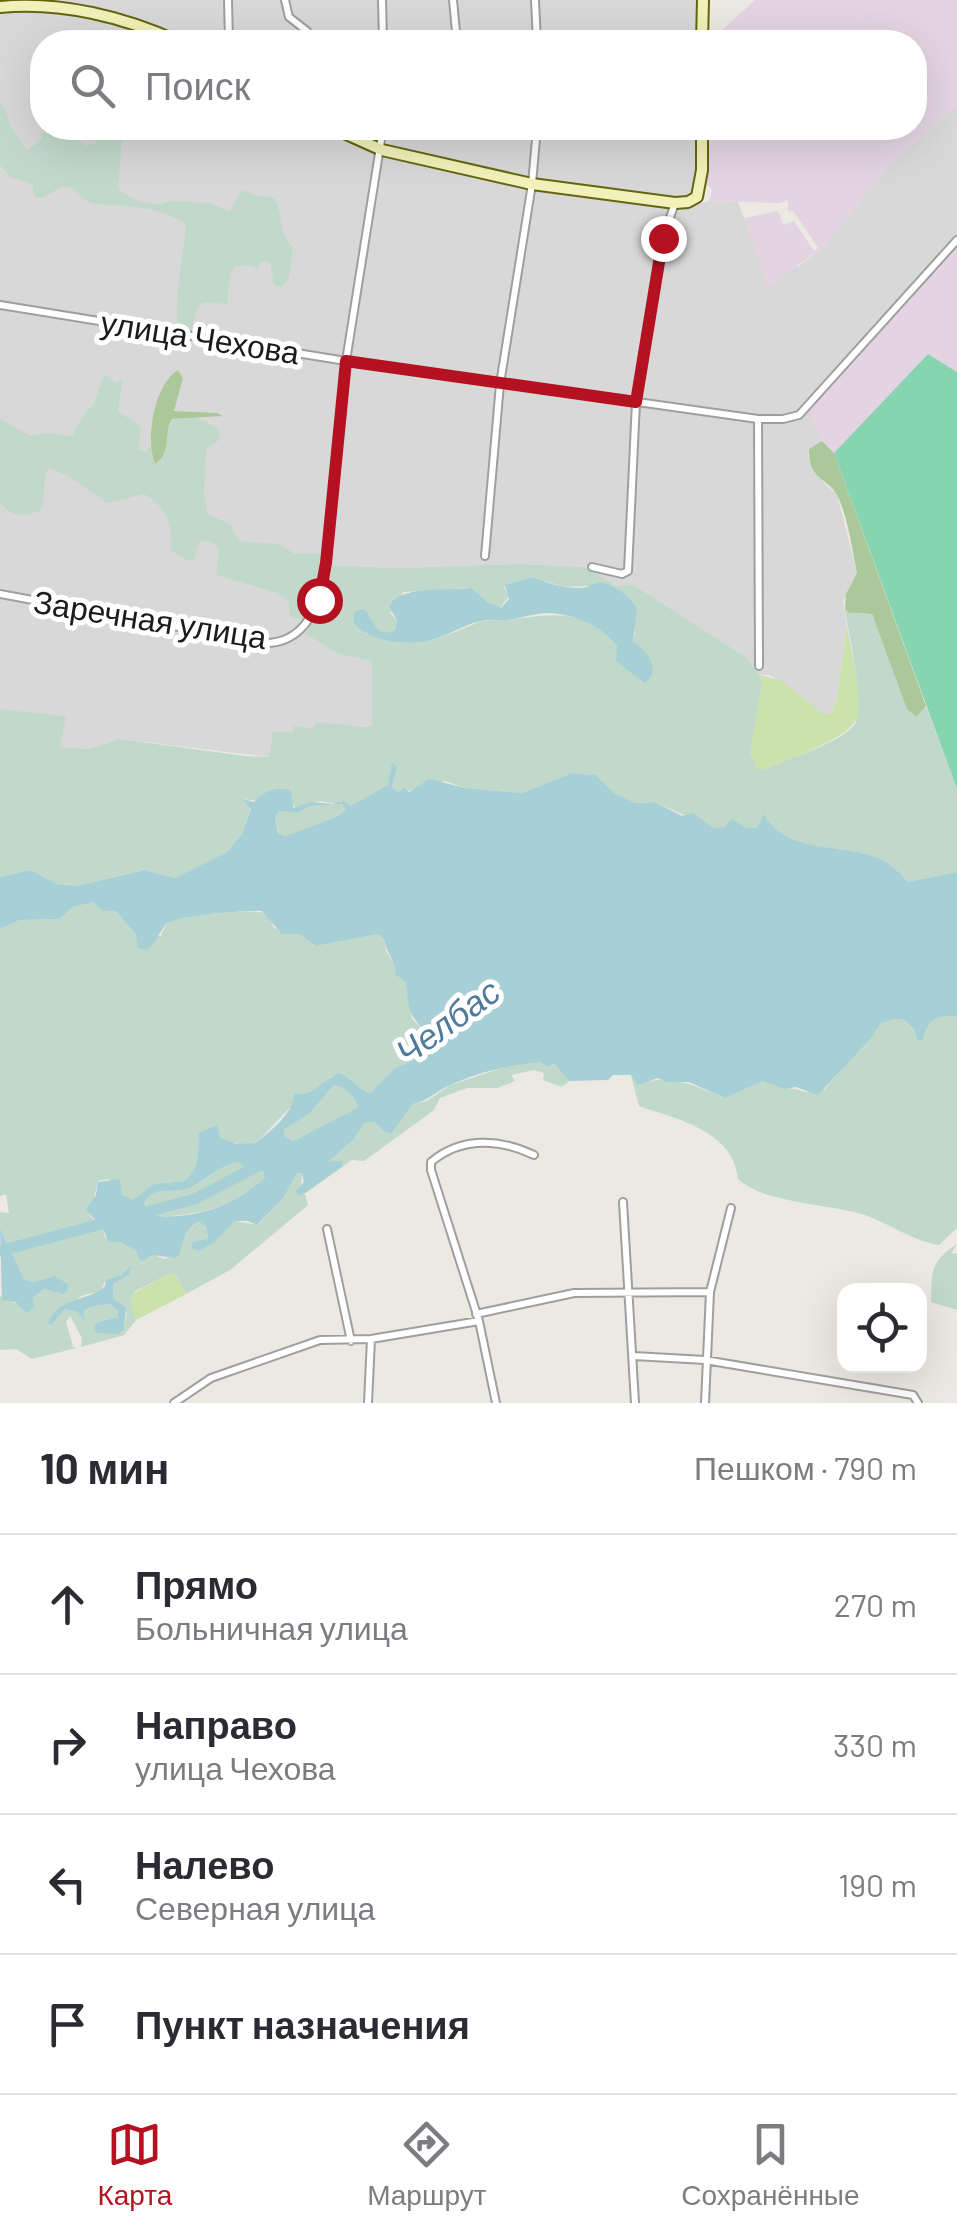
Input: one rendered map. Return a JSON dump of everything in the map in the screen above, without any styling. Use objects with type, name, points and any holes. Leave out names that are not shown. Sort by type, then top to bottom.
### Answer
[{"type":"street","points":[[228,0],[229,30]]},
{"type":"street","points":[[286,0],[289,18],[304,30]]},
{"type":"street","points":[[382,0],[383,30]]},
{"type":"street","points":[[454,0],[456,30]]},
{"type":"street","points":[[535,0],[536,30]]},
{"type":"street","points":[[702,0],[702,30]]},
{"type":"street","points":[[0,6],[83,6],[147,30]]},
{"type":"street","points":[[360,140],[382,150],[532,184],[675,203],[697,197],[702,140]]},
{"type":"street","points":[[346,361],[382,140]]},
{"type":"street","points":[[486,556],[500,384],[536,140]]},
{"type":"street","points":[[592,566],[622,574],[628,570],[636,402],[663,238],[675,203]]},
{"type":"street","points":[[759,666],[758,419],[782,420],[798,414],[957,240]]},
{"type":"street","name":"улица Чехова","points":[[0,305],[346,361],[758,419]]},
{"type":"street","name":"Заречная улица","points":[[0,594],[264,643],[286,640],[299,633],[316,607],[324,582],[346,361]]},
{"type":"street","points":[[496,1403],[478,1318],[431,1170],[432,1162],[470,1143],[510,1143],[534,1155]]},
{"type":"street","points":[[623,1202],[635,1403]]},
{"type":"street","points":[[705,1403],[710,1292],[732,1208]]},
{"type":"street","points":[[328,1228],[351,1340]]},
{"type":"street","points":[[174,1403],[210,1378],[320,1340],[371,1339],[478,1318],[574,1293],[710,1292]]},
{"type":"street","points":[[368,1403],[371,1339]]},
{"type":"street","points":[[634,1356],[706,1360],[913,1395],[918,1403]]},
{"type":"shaded area","points":[[0,0],[379,0],[380,30],[150,30],[89,10],[0,5]]},
{"type":"shaded area","points":[[386,0],[699,0],[698,30],[387,30]]},
{"type":"shaded area","points":[[755,0],[957,0],[957,106],[927,132],[927,30],[722,30]]},
{"type":"shaded area","points":[[42,9],[129,30],[30,30],[30,140],[351,140],[384,156],[535,188],[678,208],[709,201],[738,202],[748,228],[798,267],[823,247],[887,167],[918,140],[927,140],[927,132],[957,106],[957,244],[809,410],[822,441],[808,454],[810,464],[837,494],[857,573],[843,602],[847,625],[831,713],[824,714],[770,675],[759,675],[746,657],[632,584],[617,586],[585,567],[520,564],[397,568],[329,565],[323,597],[306,629],[338,654],[372,661],[372,725],[316,723],[314,729],[293,733],[269,757],[119,739],[90,749],[59,747],[65,716],[0,709],[0,11]]},
{"type":"shaded area","points":[[387,140],[698,140],[698,168],[693,190],[683,200],[535,181],[387,147]]},
{"type":"shaded area","points":[[707,140],[918,140],[887,167],[823,247],[768,287],[745,218],[778,211],[784,225],[794,221],[814,251],[818,248],[794,212],[788,211],[788,200],[709,201],[712,189],[706,183]]},
{"type":"shaded area","points":[[957,244],[957,372],[928,354],[829,459],[808,410]]},
{"type":"green space","points":[[0,102],[27,151],[40,140],[80,140],[87,146],[98,140],[122,140],[118,189],[136,200],[158,205],[172,201],[208,203],[230,211],[242,190],[274,198],[284,235],[293,247],[289,278],[282,287],[274,285],[270,262],[261,262],[257,270],[253,266],[235,266],[230,274],[227,304],[203,302],[196,311],[191,333],[178,331],[186,224],[154,210],[91,203],[68,187],[35,198],[32,184],[10,177],[0,165]]},
{"type":"green space","points":[[928,354],[957,372],[957,789],[834,453]]},
{"type":"green space","points":[[178,370],[183,378],[174,411],[223,416],[172,419],[166,449],[155,464],[151,442],[154,414],[163,387]]},
{"type":"green space","points":[[104,374],[115,383],[123,379],[118,411],[138,424],[138,449],[145,452],[150,447],[155,464],[166,449],[173,419],[197,418],[219,429],[219,440],[206,449],[204,497],[208,514],[231,525],[239,541],[279,544],[295,554],[323,554],[318,591],[304,620],[290,616],[289,601],[278,593],[216,575],[219,549],[213,543],[200,540],[194,560],[171,551],[167,518],[144,494],[107,503],[49,468],[40,511],[17,514],[4,506],[0,501],[0,419],[30,436],[72,436],[94,404]]},
{"type":"green space","points":[[822,441],[834,453],[926,706],[917,717],[906,709],[872,614],[849,613],[845,609],[846,594],[857,573],[841,504],[812,467],[809,449]]},
{"type":"green space","points":[[520,564],[585,567],[617,586],[632,584],[746,657],[759,675],[762,684],[750,752],[757,769],[827,744],[855,724],[857,686],[845,609],[849,613],[872,614],[907,709],[916,717],[926,706],[957,789],[957,872],[908,882],[893,867],[868,855],[787,837],[764,816],[758,829],[713,828],[655,802],[636,803],[614,793],[594,775],[572,773],[522,793],[465,788],[445,781],[399,793],[392,787],[395,769],[389,785],[350,806],[319,801],[297,808],[244,799],[251,808],[242,834],[227,852],[175,878],[143,870],[77,886],[57,884],[30,870],[0,877],[0,709],[66,716],[60,747],[90,749],[119,739],[269,757],[273,732],[293,733],[294,726],[313,729],[316,722],[367,727],[372,725],[372,661],[338,654],[306,634],[323,597],[329,565],[397,568]],"holes":[[[532,577],[564,587],[613,585],[630,599],[633,642],[643,683],[607,633],[576,618],[552,615],[485,621],[429,640],[366,634],[368,613],[377,631],[385,634],[395,630],[397,620],[390,613],[403,592],[472,588],[500,608],[509,596],[504,587]]]},
{"type":"green space","points":[[847,625],[859,694],[855,722],[819,747],[756,769],[750,752],[762,684],[759,675],[782,681],[824,714],[831,713]]},
{"type":"green space","points":[[342,804],[346,810],[336,817],[285,836],[279,834],[275,818],[279,811],[297,813],[311,806]]},
{"type":"green space","points":[[94,902],[116,911],[136,935],[161,936],[168,922],[176,918],[250,912],[266,914],[274,928],[300,934],[316,946],[378,934],[405,980],[412,1019],[426,1032],[420,1058],[395,1068],[370,1093],[331,1076],[323,1085],[302,1095],[256,1143],[198,1142],[197,1164],[184,1181],[155,1184],[133,1200],[126,1199],[109,1179],[98,1181],[90,1216],[102,1227],[105,1237],[164,1259],[180,1254],[189,1230],[201,1222],[208,1240],[201,1241],[208,1246],[235,1221],[258,1225],[284,1197],[297,1173],[302,1173],[300,1196],[305,1194],[308,1205],[230,1270],[186,1294],[171,1273],[134,1292],[130,1301],[136,1320],[124,1335],[81,1347],[82,1338],[70,1316],[66,1322],[73,1347],[77,1348],[32,1359],[16,1349],[0,1350],[0,1296],[23,1307],[44,1289],[51,1290],[54,1276],[33,1282],[24,1279],[0,1228],[0,1212],[9,1213],[6,1194],[0,1196],[0,929],[20,920],[60,919],[71,907]],"holes":[[[130,1267],[113,1284],[114,1299],[127,1313],[124,1329],[105,1333],[98,1322],[118,1317],[119,1311],[110,1304],[83,1312],[65,1309],[59,1313],[81,1296],[100,1291],[106,1280]]]},
{"type":"green space","points":[[944,1015],[957,1016],[957,1228],[939,1245],[858,1213],[749,1187],[738,1179],[734,1163],[715,1138],[686,1122],[639,1106],[631,1075],[638,1085],[671,1080],[725,1098],[763,1081],[806,1092],[825,1089],[880,1024],[903,1019],[923,1041],[929,1024]]},
{"type":"green space","points":[[542,1062],[547,1067],[554,1064],[569,1081],[562,1087],[543,1080],[544,1073],[534,1070],[511,1075],[515,1081],[497,1088],[467,1088],[440,1098],[434,1110],[364,1161],[352,1160],[342,1167],[342,1161],[325,1164],[354,1139],[365,1122],[374,1122],[391,1134],[413,1104],[427,1101],[450,1085]]},
{"type":"green space","points":[[334,1085],[353,1097],[359,1110],[354,1117],[303,1148],[284,1136],[284,1130],[310,1113]]},
{"type":"green space","points":[[238,1162],[263,1171],[265,1177],[228,1202],[201,1212],[157,1216],[144,1203],[152,1194],[187,1189]]},
{"type":"green space","points":[[957,1244],[951,1253],[957,1254],[957,1310],[931,1302],[934,1268]]},
{"type":"green space","points":[[171,1273],[186,1294],[136,1320],[130,1301],[134,1293]]},
{"type":"water","points":[[533,577],[575,588],[603,583],[624,594],[637,607],[633,642],[651,661],[650,678],[644,683],[616,661],[617,646],[604,633],[587,622],[559,614],[479,621],[435,639],[414,642],[380,639],[354,623],[354,612],[364,609],[379,630],[395,630],[397,620],[389,607],[394,600],[425,590],[472,588],[487,602],[501,608],[509,599],[505,585]]},
{"type":"water","points":[[392,763],[397,766],[392,787],[399,793],[403,787],[409,792],[429,779],[465,788],[522,793],[572,773],[595,775],[614,793],[636,803],[655,802],[682,816],[693,813],[713,828],[724,827],[732,819],[746,828],[757,828],[764,814],[787,836],[869,855],[888,863],[908,882],[957,872],[957,1016],[933,1020],[923,1041],[918,1040],[903,1019],[880,1024],[818,1095],[763,1081],[725,1098],[689,1082],[658,1078],[638,1085],[631,1075],[569,1081],[554,1064],[547,1067],[541,1062],[494,1070],[459,1081],[413,1104],[391,1134],[374,1122],[365,1122],[354,1139],[328,1162],[343,1161],[342,1167],[301,1196],[295,1192],[304,1182],[302,1173],[297,1173],[284,1197],[257,1225],[235,1221],[214,1243],[198,1251],[192,1248],[192,1242],[208,1239],[206,1227],[200,1222],[195,1224],[175,1258],[152,1255],[143,1261],[136,1250],[120,1242],[109,1242],[102,1227],[86,1210],[96,1195],[98,1182],[120,1179],[122,1195],[133,1200],[154,1184],[184,1181],[196,1165],[199,1133],[217,1125],[220,1138],[236,1144],[256,1143],[286,1115],[294,1093],[312,1090],[339,1073],[370,1093],[395,1068],[420,1058],[425,1032],[411,1013],[405,981],[396,975],[384,939],[378,934],[316,946],[299,934],[282,934],[262,911],[227,912],[172,921],[147,950],[138,948],[136,935],[116,911],[102,911],[94,902],[72,907],[60,919],[20,920],[0,929],[0,877],[30,870],[57,884],[77,886],[144,870],[175,878],[227,852],[242,834],[251,809],[243,799],[254,802],[281,789],[291,791],[293,808],[312,802],[344,801],[350,806],[388,785]],"holes":[[[342,804],[346,810],[336,817],[285,836],[278,833],[275,818],[279,811],[297,813],[311,806]],[[334,1085],[350,1093],[359,1110],[341,1128],[304,1148],[284,1136],[284,1130],[310,1113]],[[238,1162],[263,1171],[265,1177],[241,1195],[201,1212],[157,1216],[144,1204],[152,1194],[187,1189]]]},
{"type":"water","points":[[0,1228],[24,1279],[33,1282],[54,1276],[68,1284],[67,1291],[64,1294],[44,1289],[33,1298],[34,1307],[27,1313],[15,1302],[2,1300]]},
{"type":"water","points":[[132,1265],[129,1274],[113,1284],[114,1299],[126,1308],[124,1329],[118,1334],[97,1333],[94,1328],[98,1322],[118,1317],[118,1311],[110,1304],[90,1307],[83,1312],[85,1321],[78,1312],[65,1309],[51,1325],[48,1323],[59,1308],[98,1291],[106,1280],[121,1275]]},
{"type":"waterway","name":"Челбас","points":[[0,1251],[195,1199],[367,1109]]},
{"type":"route","points":[[319,600],[346,361],[636,402],[663,238]]}]
